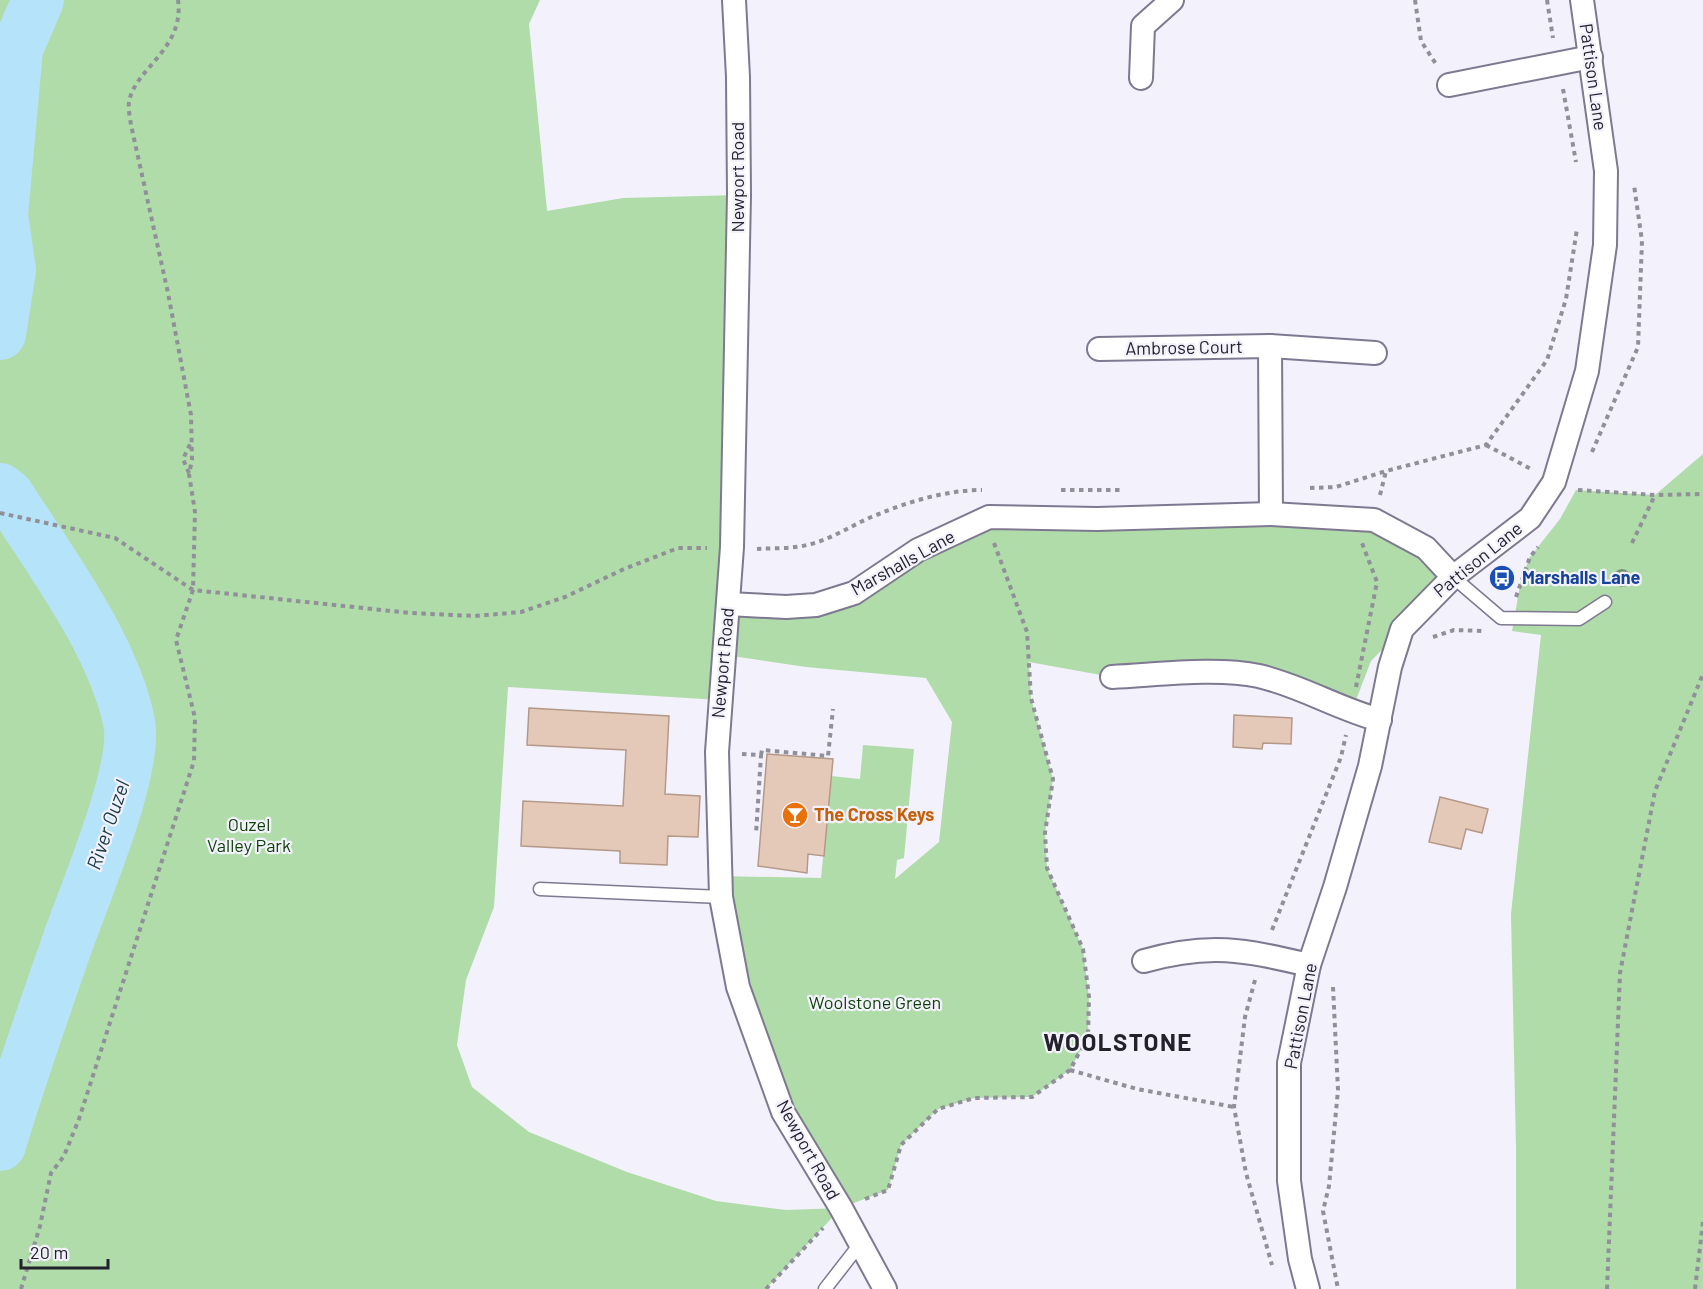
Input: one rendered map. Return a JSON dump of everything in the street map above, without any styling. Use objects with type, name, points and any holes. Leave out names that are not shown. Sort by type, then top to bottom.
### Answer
[{"type":"street","name":"Newport Road","points":[[734,0],[738,77],[739,195],[732,547],[717,752],[721,897],[738,987],[783,1112],[841,1208],[885,1289]]},
{"type":"street","points":[[1141,78],[1143,26],[1172,0]]},
{"type":"street","name":"Pattison Lane","points":[[1308,1289],[1300,1259],[1289,1181],[1289,1063],[1309,965],[1345,854],[1370,766],[1390,667],[1402,629],[1453,577],[1530,518],[1554,482],[1587,371],[1605,245],[1606,171],[1582,0]]},
{"type":"street","points":[[1449,85],[1591,57]]},
{"type":"street","name":"Ambrose Court","points":[[1270,346],[1271,514]]},
{"type":"street","name":"Ambrose Court","points":[[1099,349],[1270,346],[1375,353]]},
{"type":"street","name":"Marshalls Lane","points":[[728,604],[786,607],[816,605],[854,593],[918,550],[989,518],[1097,519],[1271,514],[1374,520],[1426,549],[1453,577]]},
{"type":"street","points":[[1112,677],[1208,673],[1257,676],[1304,689],[1351,713],[1380,720]]},
{"type":"street","points":[[1143,961],[1176,952],[1222,948],[1309,965]]},
{"type":"lane","points":[[1453,577],[1501,618],[1579,619],[1605,602]]},
{"type":"lane","points":[[540,889],[721,897]]},
{"type":"lane","points":[[825,1289],[860,1244]]},
{"type":"path","points":[[178,0],[180,11],[166,51],[136,85],[129,102],[131,125],[173,315],[191,416],[189,474]]},
{"type":"path","points":[[1415,0],[1421,40],[1449,85]]},
{"type":"path","points":[[1547,0],[1578,173]]},
{"type":"path","points":[[1590,457],[1638,347],[1642,241],[1634,184]]},
{"type":"path","points":[[1271,489],[1336,487],[1386,471],[1486,445],[1547,360],[1566,299],[1578,218]]},
{"type":"path","points":[[21,1289],[40,1226],[51,1173],[64,1156],[79,1119],[194,761],[195,718],[176,640],[193,590],[195,512],[189,474],[183,459],[192,439]]},
{"type":"path","points":[[1486,445],[1554,482]]},
{"type":"path","points":[[1581,479],[1576,490],[1655,495],[1703,495]]},
{"type":"path","points":[[0,513],[83,529],[114,538],[193,590],[410,613],[475,616],[521,612],[565,597],[678,548],[753,549],[806,546],[835,536],[878,514],[918,501],[968,490],[985,490],[994,546],[1028,632],[1031,698],[1053,779],[1045,833],[1047,868],[1083,949],[1089,997],[1088,1036],[1070,1070],[1032,1096],[974,1098],[938,1109],[901,1145],[888,1190],[841,1208],[766,1289]]},
{"type":"path","points":[[1057,490],[1127,490]]},
{"type":"path","points":[[1632,543],[1655,495]]},
{"type":"path","points":[[1274,1272],[1246,1173],[1234,1107],[1245,1017],[1262,954],[1341,757],[1377,582],[1362,543],[1374,520]]},
{"type":"path","points":[[1429,638],[1455,630],[1512,631],[1512,618],[1521,580],[1530,557],[1545,538]]},
{"type":"path","points":[[1607,1289],[1620,973],[1655,791],[1703,674]]},
{"type":"path","points":[[756,834],[762,750],[828,756],[833,709]]},
{"type":"path","points":[[717,752],[761,755]]},
{"type":"path","points":[[1333,985],[1338,1090],[1329,1186],[1323,1211],[1338,1289]]},
{"type":"path","points":[[1070,1070],[1137,1089],[1234,1107]]},
{"type":"path","points":[[1695,1289],[1703,1222]]},
{"type":"green space","name":"Ouzel Valley Park","points":[[0,0],[540,0],[529,24],[547,211],[623,198],[739,195],[728,603],[816,605],[989,517],[1374,520],[1453,577],[1371,661],[1351,713],[1257,676],[1112,677],[1029,662],[1031,698],[1053,779],[1045,833],[1047,868],[1083,949],[1089,997],[1088,1036],[1070,1070],[1032,1097],[974,1098],[938,1109],[901,1145],[888,1190],[841,1208],[766,1289],[0,1289]],"holes":[[[725,655],[806,667],[926,678],[952,722],[939,842],[895,879],[897,860],[904,858],[914,749],[863,745],[860,779],[831,776],[821,878],[719,876],[783,1112],[841,1208],[786,1210],[716,1201],[627,1172],[529,1132],[472,1087],[457,1045],[466,980],[494,907],[508,687],[720,700]]]},
{"type":"green space","points":[[1703,454],[1703,1289],[1516,1289],[1516,1148],[1511,914],[1541,635],[1512,631],[1521,580],[1530,557],[1560,519],[1576,490],[1655,495]]},
{"type":"building","points":[[529,708],[669,716],[665,794],[700,796],[698,837],[668,836],[667,865],[620,863],[620,851],[521,846],[523,801],[623,806],[626,750],[527,745]]},
{"type":"building","points":[[1234,715],[1292,718],[1291,744],[1263,743],[1262,749],[1233,747]]},
{"type":"building","name":"The Cross Keys","points":[[767,754],[833,759],[824,856],[808,854],[807,873],[758,866]]},
{"type":"building","points":[[1440,797],[1488,809],[1482,833],[1466,829],[1461,849],[1429,842]]},
{"type":"waterway","name":"River Ouzel","points":[[0,334],[10,270],[2,215],[17,49],[38,0]]},
{"type":"waterway","name":"River Ouzel","points":[[0,489],[8,495],[95,633],[121,693],[129,722],[130,743],[126,770],[108,833],[40,1021],[0,1145]]},
{"type":"place","name":"Marshalls Lane","points":[[1502,578]]},
{"type":"place","name":"The Cross Keys","points":[[795,815]]},
{"type":"district","name":"WOOLSTONE","points":[[1118,1043]]},
{"type":"park label","name":"Woolstone Green","points":[[875,1003]]}]
